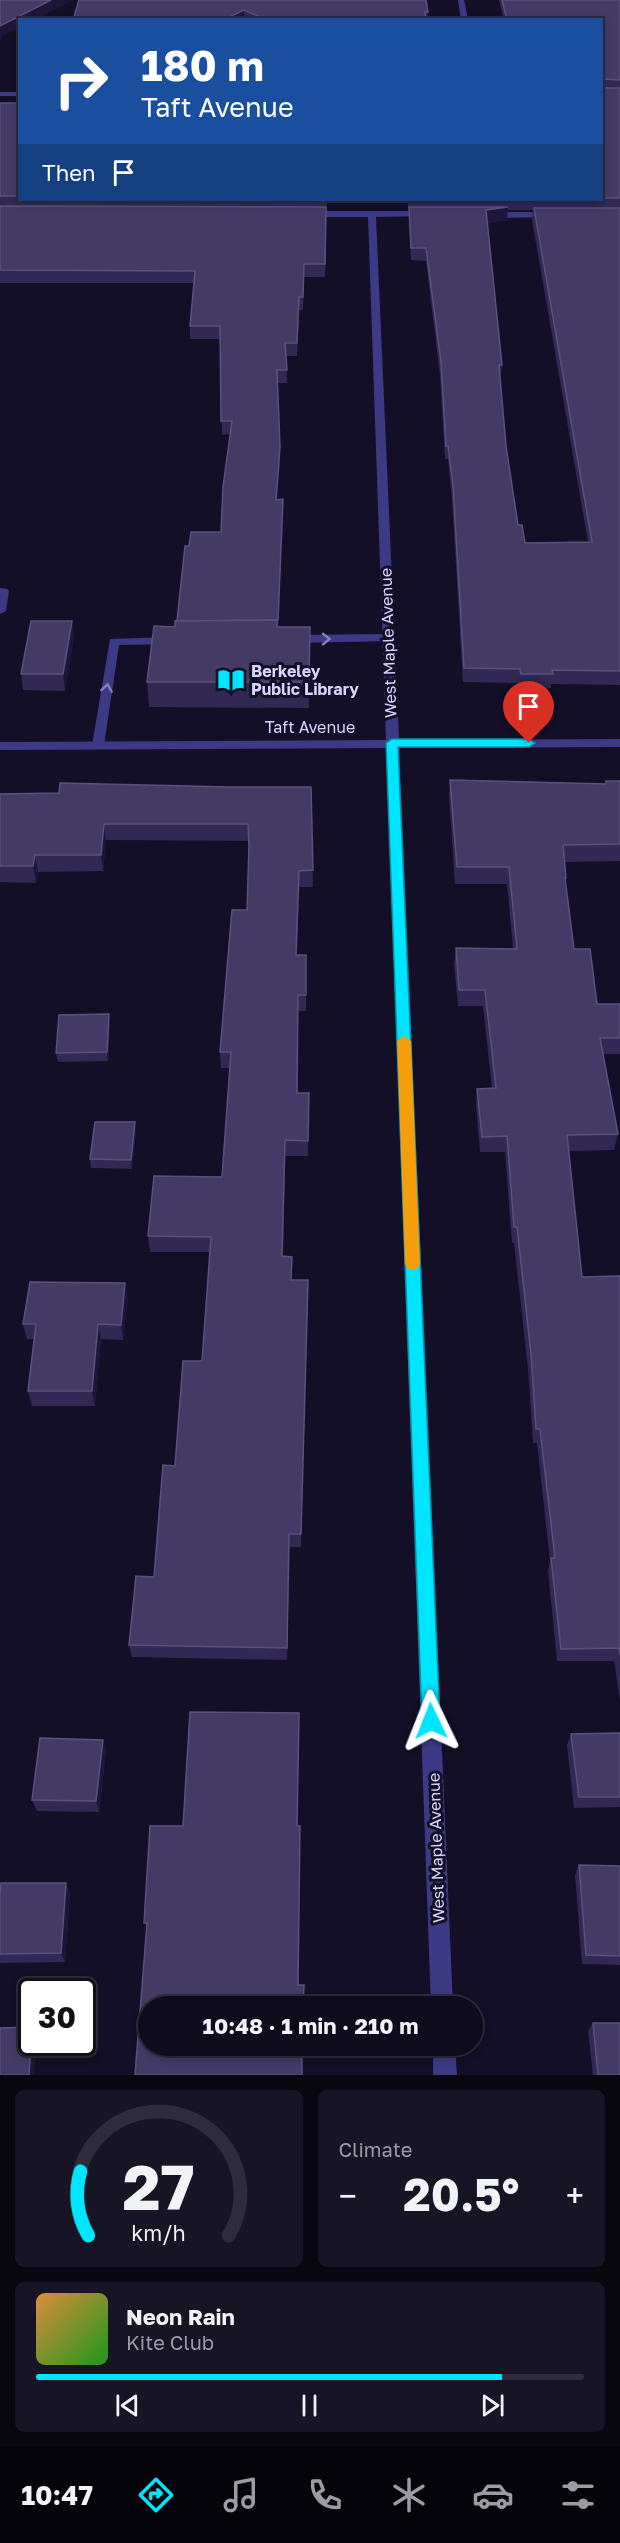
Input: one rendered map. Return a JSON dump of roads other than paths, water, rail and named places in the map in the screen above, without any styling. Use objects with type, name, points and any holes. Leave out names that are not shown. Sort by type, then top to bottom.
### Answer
[{"type":"street","points":[[461,0],[465,18]]},
{"type":"street","points":[[0,94],[18,94]]},
{"type":"street","points":[[300,214],[443,214]]},
{"type":"street","name":"West Maple Avenue","points":[[372,214],[442,1996]]},
{"type":"street","points":[[478,215],[561,215]]},
{"type":"street","points":[[0,611],[3,591]]},
{"type":"street","points":[[281,639],[388,638]]},
{"type":"street","points":[[98,746],[114,642],[186,641]]},
{"type":"street","name":"Taft Avenue","points":[[0,746],[620,743]]},
{"type":"street","points":[[444,2056],[445,2075]]},
{"type":"place","name":"Berkeley Public Library","points":[[231,680]]}]
